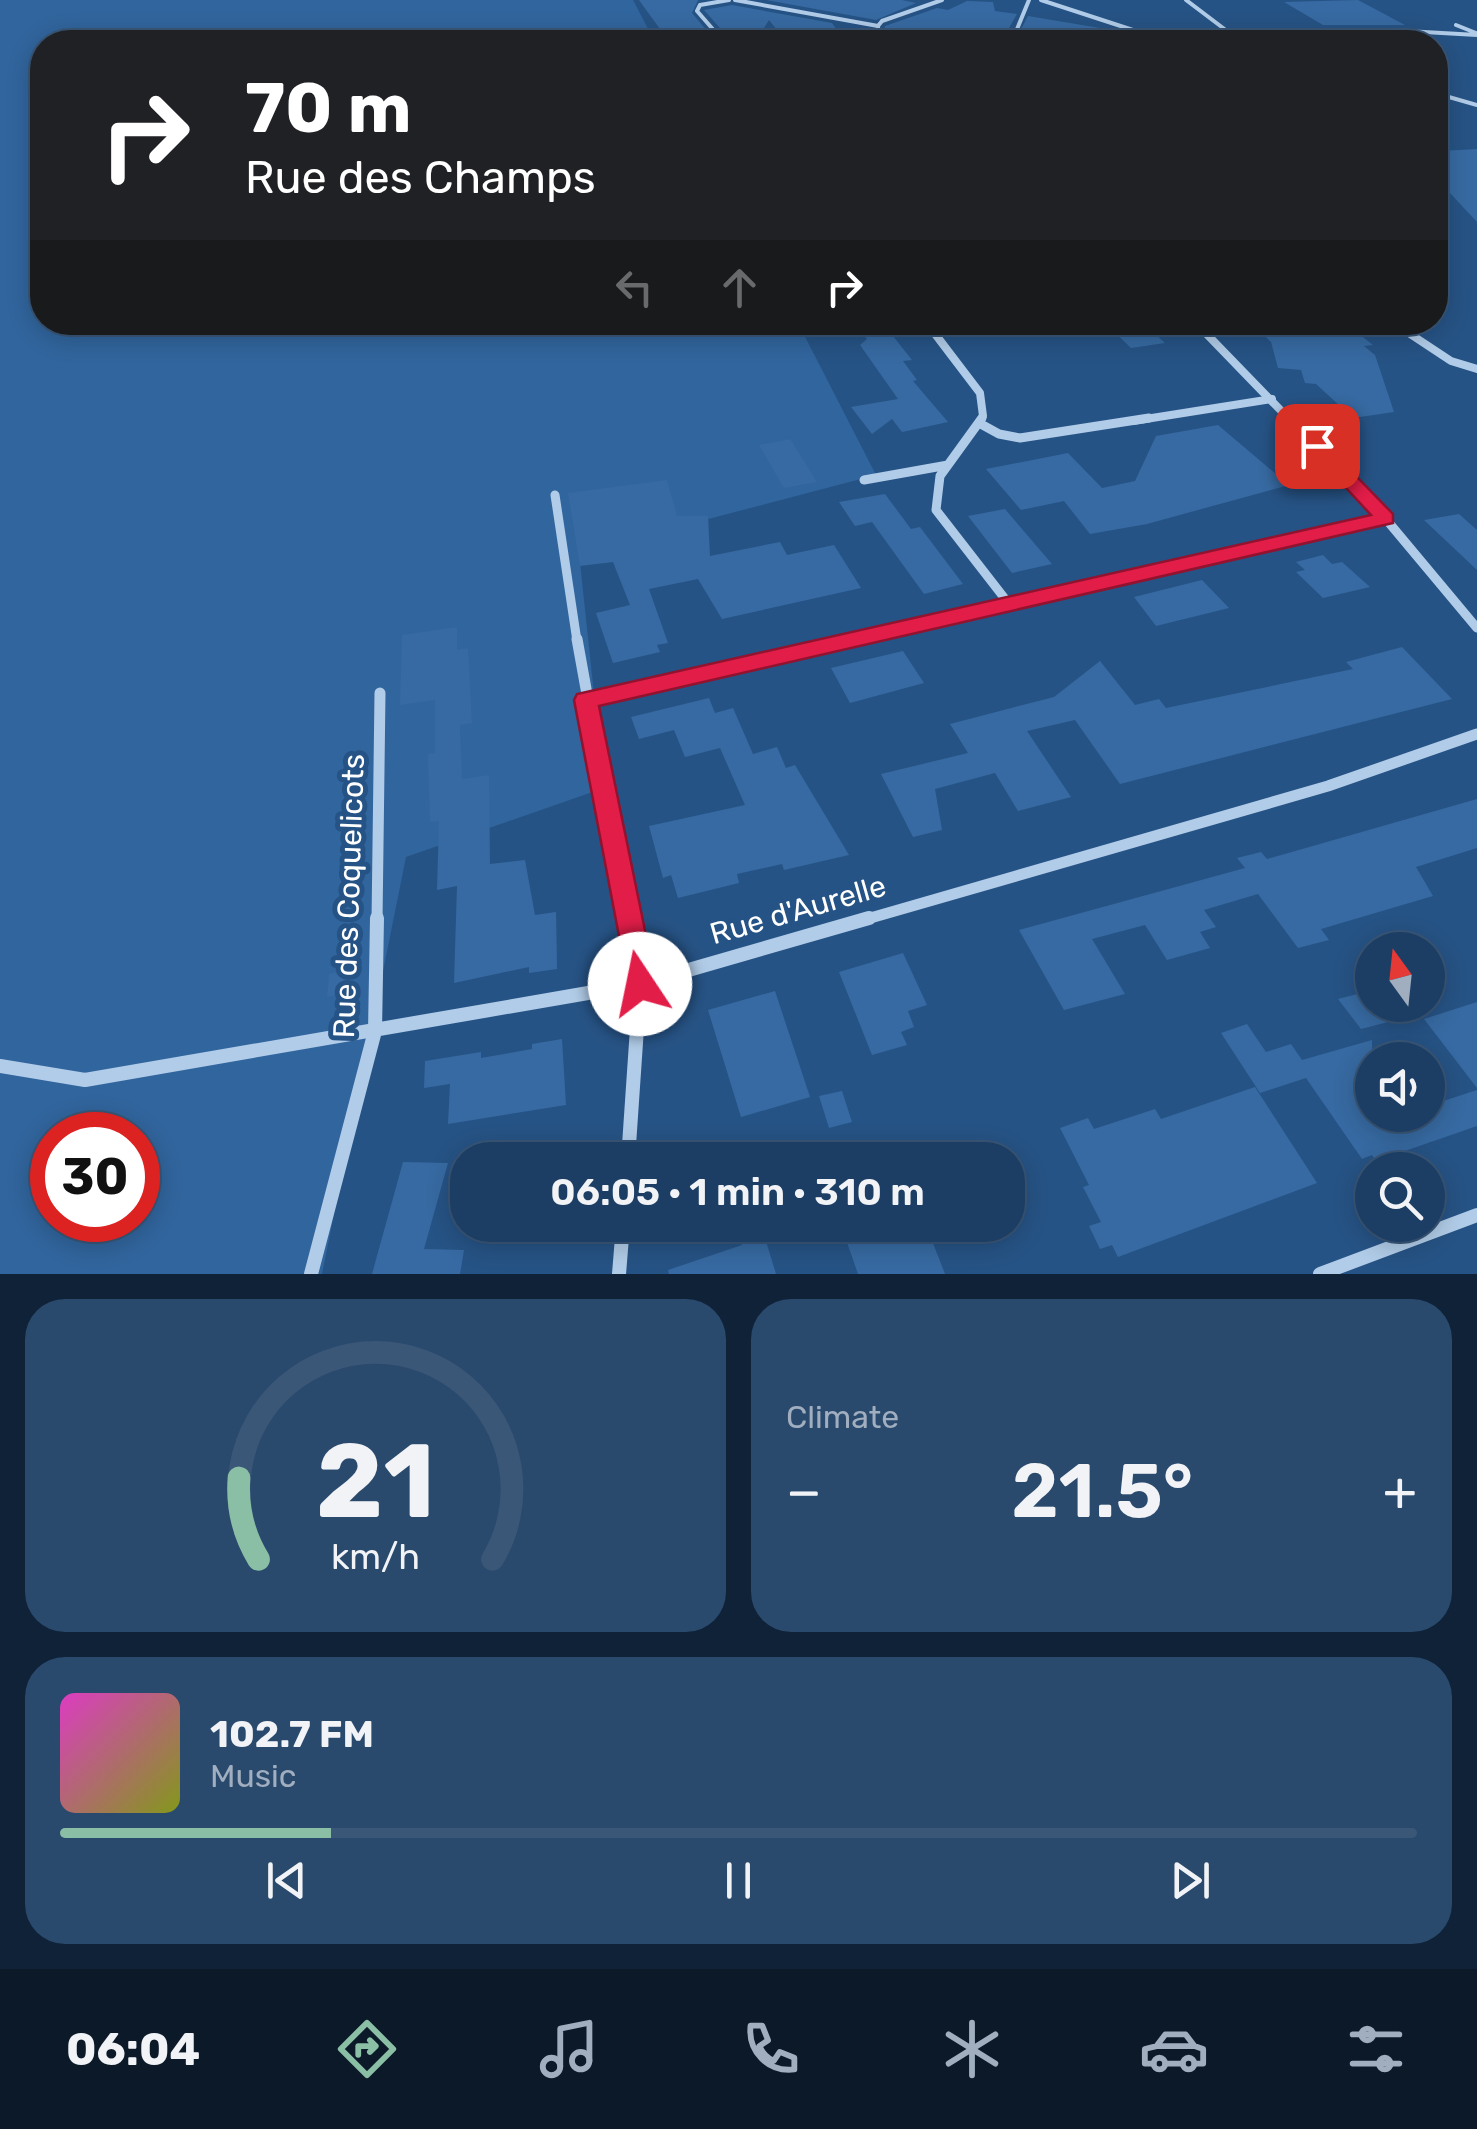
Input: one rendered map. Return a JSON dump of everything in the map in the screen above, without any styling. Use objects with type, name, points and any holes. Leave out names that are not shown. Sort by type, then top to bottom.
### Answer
[{"type":"street","points":[[713,30],[697,10],[700,5],[732,0],[878,26]]},
{"type":"street","points":[[878,30],[882,21],[942,0]]},
{"type":"street","points":[[1018,30],[1029,0]]},
{"type":"street","points":[[1042,0],[1134,30]]},
{"type":"street","points":[[1186,0],[1226,30]]},
{"type":"street","points":[[1456,25],[1477,34]]},
{"type":"street","points":[[1448,33],[1477,34]]},
{"type":"street","points":[[1448,97],[1477,105]]},
{"type":"street","points":[[936,335],[980,393],[983,416],[940,476],[936,510],[1009,604]]},
{"type":"street","points":[[1208,335],[1386,518],[1477,628]]},
{"type":"street","points":[[1412,335],[1451,361],[1477,369]]},
{"type":"street","points":[[978,423],[1020,438],[1272,399]]},
{"type":"street","points":[[864,480],[949,464]]},
{"type":"street","points":[[555,495],[586,700],[640,984],[629,1142]]},
{"type":"street","points":[[586,700],[1386,518]]},
{"type":"street","name":"Rue des Coquelicots","points":[[311,1274],[375,1031],[380,693]]},
{"type":"street","name":"Rue d'Aurelle","points":[[0,1066],[85,1080],[640,984],[1328,786],[1477,734]]},
{"type":"street","points":[[1320,1274],[1477,1215]]},
{"type":"street","points":[[619,1274],[622,1242]]},
{"type":"shaded area","points":[[0,0],[633,0],[649,30],[30,30],[30,335],[804,335],[876,475],[579,553],[604,788],[406,857],[322,1274],[0,1274]]},
{"type":"building","points":[[639,0],[698,0],[692,13],[706,30],[661,30]]},
{"type":"building","points":[[766,0],[902,0],[916,3],[876,20]]},
{"type":"building","points":[[1358,0],[1405,25],[1323,25],[1284,2]]},
{"type":"building","points":[[967,1],[993,2],[995,11],[1017,14],[1008,30],[884,30],[885,26],[937,8],[948,10]]},
{"type":"building","points":[[732,5],[832,23],[837,30],[777,30],[769,20],[763,30],[722,30],[704,10]]},
{"type":"building","points":[[1028,16],[1106,29],[1106,30],[1020,30]]},
{"type":"building","points":[[1477,149],[1477,222],[1448,191],[1448,151]]},
{"type":"building","points":[[864,335],[892,335],[912,360],[903,361],[917,380],[913,381],[948,422],[902,432],[892,419],[872,434],[851,407],[898,399],[860,345],[867,339]]},
{"type":"building","points":[[1118,335],[1156,335],[1165,343],[1131,348]]},
{"type":"building","points":[[1264,335],[1360,335],[1373,345],[1364,346],[1375,355],[1394,412],[1353,418],[1316,384],[1305,383],[1301,370],[1278,368],[1271,342]]},
{"type":"building","points":[[1218,425],[1289,485],[1147,524],[1090,534],[1064,501],[1021,510],[986,469],[1068,453],[1102,488],[1135,481],[1156,436]]},
{"type":"building","points":[[790,439],[817,482],[784,488],[759,445]]},
{"type":"building","points":[[667,480],[677,516],[708,516],[710,556],[780,542],[787,555],[834,545],[861,588],[722,619],[698,579],[649,589],[668,643],[657,645],[660,652],[613,663],[596,613],[630,605],[613,562],[580,566],[568,493]]},
{"type":"building","points":[[885,494],[911,529],[920,527],[963,584],[924,594],[872,522],[855,526],[839,502]]},
{"type":"building","points":[[1005,509],[1052,564],[1012,573],[968,516]]},
{"type":"building","points":[[1459,514],[1477,530],[1477,570],[1424,520]]},
{"type":"building","points":[[1323,555],[1332,564],[1342,562],[1370,587],[1323,598],[1296,572],[1305,570],[1296,562]]},
{"type":"building","points":[[1202,580],[1229,608],[1156,626],[1134,597]]},
{"type":"building","points":[[457,627],[457,650],[468,648],[472,723],[460,725],[462,779],[489,775],[490,864],[525,860],[535,915],[556,912],[557,969],[529,973],[529,967],[454,983],[457,886],[437,890],[439,821],[430,822],[428,754],[435,753],[435,700],[400,705],[402,635]]},
{"type":"building","points":[[1402,647],[1452,699],[1120,784],[1075,720],[1027,731],[1071,797],[1018,811],[995,773],[935,789],[942,830],[913,837],[881,774],[968,753],[950,724],[1054,697],[1100,661],[1135,705],[1159,699],[1166,708],[1353,669],[1346,662]]},
{"type":"building","points":[[903,651],[924,683],[850,703],[831,668]]},
{"type":"building","points":[[709,698],[715,713],[733,708],[753,754],[777,747],[786,768],[795,765],[849,855],[784,870],[782,864],[737,874],[739,883],[678,898],[671,875],[663,878],[649,826],[745,805],[720,748],[685,757],[674,730],[639,739],[631,717]]},
{"type":"building","points":[[1477,799],[1477,848],[1416,867],[1433,896],[1321,929],[1329,940],[1298,948],[1258,894],[1204,910],[1216,927],[1200,932],[1210,948],[1167,960],[1145,925],[1092,939],[1125,994],[1064,1010],[1019,930],[1245,868],[1237,858],[1261,852],[1267,859]]},
{"type":"building","points":[[903,953],[927,1005],[908,1011],[914,1027],[901,1032],[907,1045],[872,1055],[839,972]]},
{"type":"building","points":[[351,969],[350,992],[327,997],[329,974]]},
{"type":"building","points":[[775,991],[810,1097],[741,1117],[708,1010]]},
{"type":"building","points":[[1355,995],[1355,1021],[1338,999]]},
{"type":"building","points":[[1477,1002],[1477,1088],[1426,1022],[1445,1022],[1445,1012]]},
{"type":"building","points":[[1356,1022],[1388,1022],[1361,1029]]},
{"type":"building","points":[[1247,1024],[1266,1052],[1291,1044],[1302,1060],[1355,1045],[1355,1132],[1445,1132],[1445,1100],[1477,1090],[1477,1126],[1402,1152],[1357,1152],[1306,1078],[1260,1093],[1221,1033]]},
{"type":"building","points":[[562,1039],[566,1105],[448,1124],[450,1084],[424,1088],[425,1061],[481,1052],[481,1058]]},
{"type":"building","points":[[1255,1087],[1317,1183],[1118,1257],[1112,1245],[1100,1249],[1089,1226],[1101,1222],[1083,1187],[1089,1185],[1060,1128],[1088,1118],[1094,1129],[1155,1109],[1161,1119]]},
{"type":"building","points":[[842,1091],[852,1122],[829,1128],[819,1096]]},
{"type":"building","points":[[403,1162],[448,1163],[424,1249],[464,1250],[460,1274],[372,1274]]},
{"type":"building","points":[[741,1242],[766,1242],[776,1274],[669,1274],[668,1270],[742,1245]]},
{"type":"building","points":[[847,1242],[933,1242],[945,1274],[858,1274]]},
{"type":"route","points":[[640,984],[586,700],[1386,518],[1317,446]]}]
